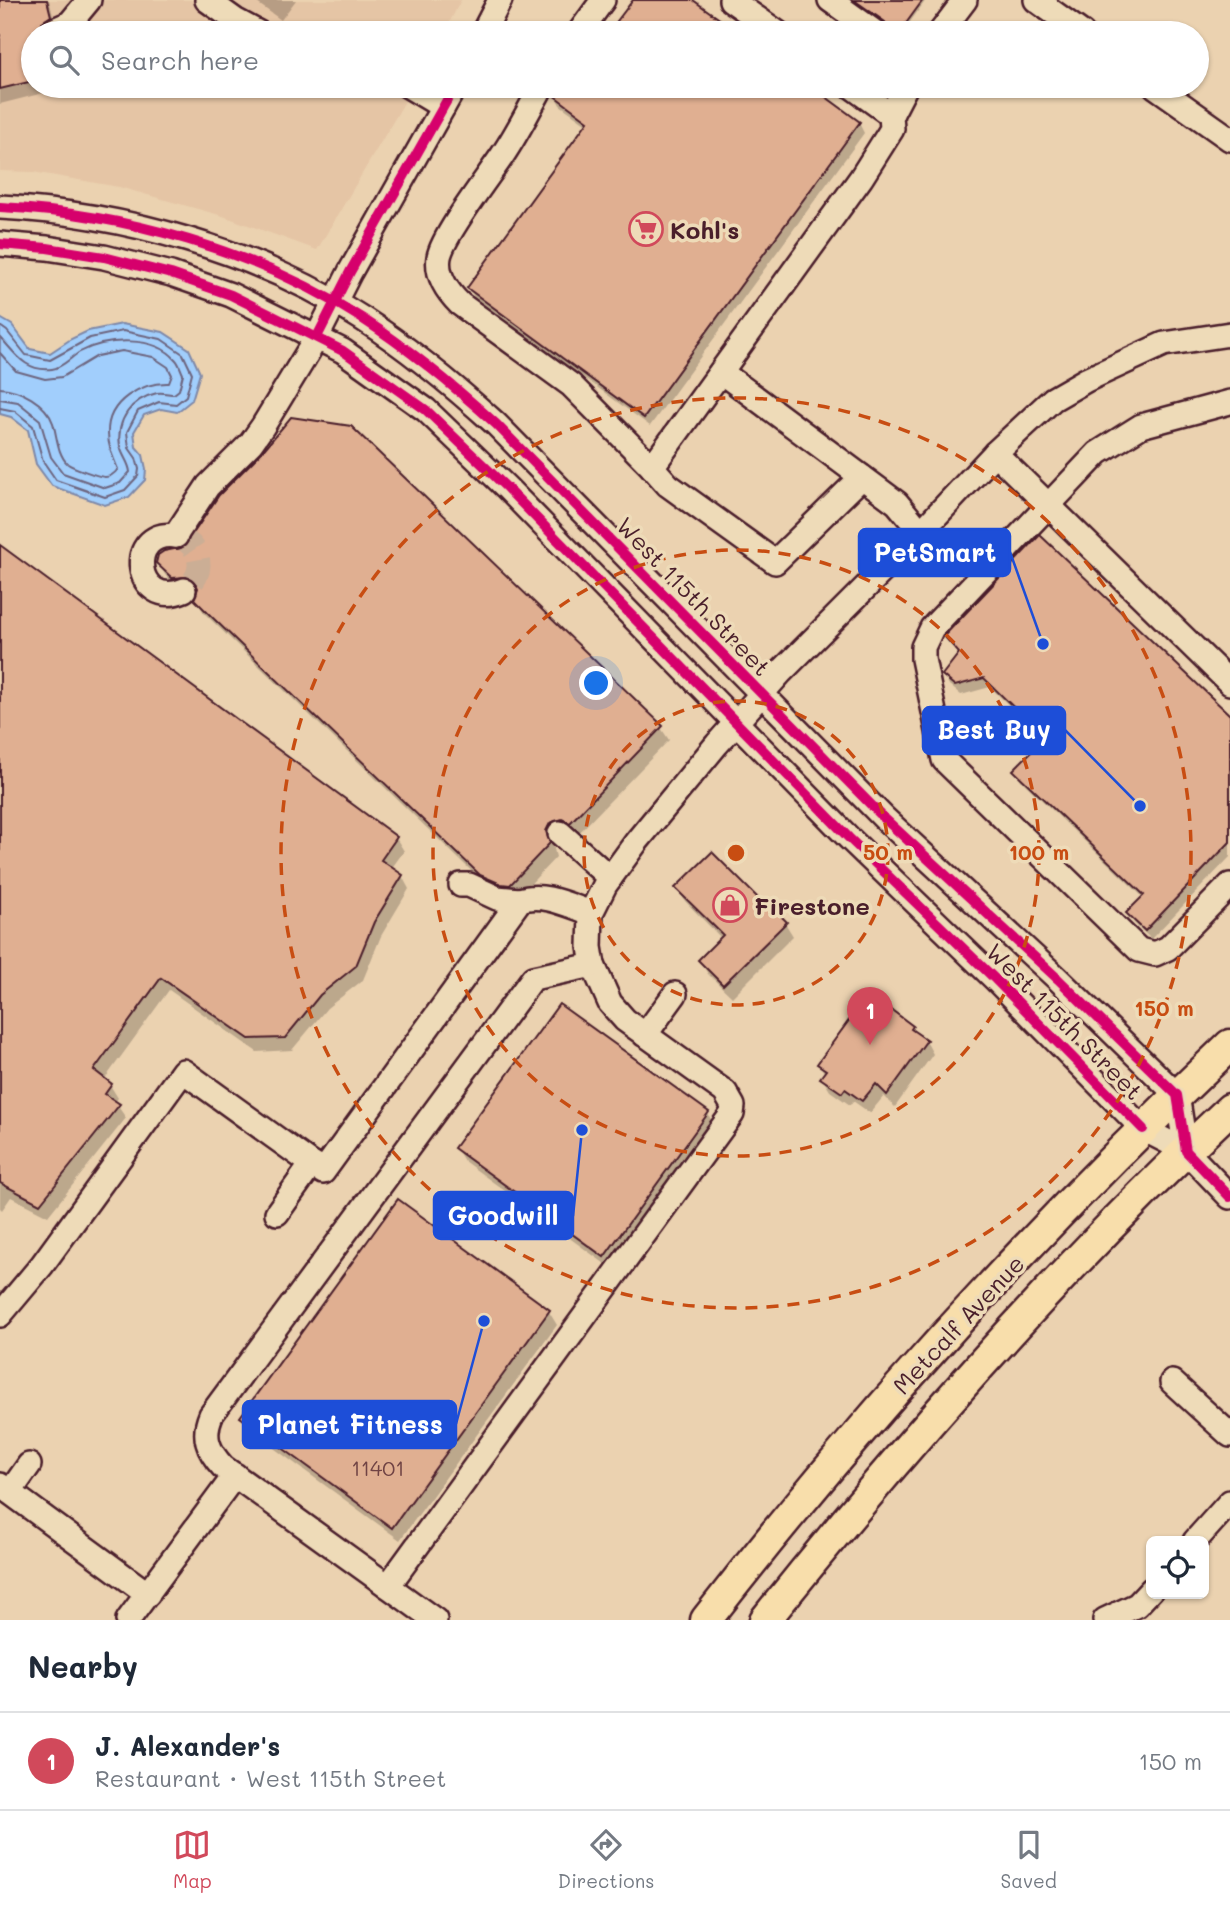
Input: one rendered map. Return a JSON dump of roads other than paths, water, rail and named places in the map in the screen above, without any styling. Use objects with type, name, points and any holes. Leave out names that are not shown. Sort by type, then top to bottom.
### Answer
[{"type":"main road","name":"Metcalf Avenue","points":[[706,1620],[757,1555],[905,1381],[1143,1129],[1230,1045]]},
{"type":"main road","name":"Metcalf Avenue","points":[[765,1620],[922,1431],[1007,1337],[1230,1109]]},
{"type":"street","points":[[72,21],[89,0]]},
{"type":"street","points":[[207,0],[237,21]]},
{"type":"street","points":[[489,21],[500,0]]},
{"type":"street","points":[[588,21],[603,0]]},
{"type":"street","points":[[732,0],[761,21]]},
{"type":"street","points":[[830,0],[859,21]]},
{"type":"street","points":[[949,21],[965,0]]},
{"type":"street","points":[[1036,0],[1065,21]]},
{"type":"street","points":[[428,98],[443,107]]},
{"type":"street","points":[[184,590],[172,594],[162,593],[146,581],[141,569],[142,557],[148,546],[163,536],[176,536],[212,491],[255,447],[448,98]]},
{"type":"street","points":[[535,98],[504,152],[446,240],[439,257],[441,276],[448,291],[460,304],[571,386],[668,485],[775,562],[862,477]]},
{"type":"street","points":[[867,98],[891,115]]},
{"type":"street","points":[[652,467],[861,178],[892,129],[891,115],[900,98]]},
{"type":"street","points":[[1172,98],[1230,139]]},
{"type":"street","name":"West 115th Street","points":[[0,207],[33,209],[131,225],[206,245],[267,269],[362,318],[451,384],[496,424],[885,819],[1058,979],[1177,1096],[1186,1151]]},
{"type":"street","name":"West 115th Street","points":[[0,244],[104,257],[171,274],[231,295],[343,351],[426,410],[467,447],[849,838],[995,979],[1143,1129],[1186,1151],[1230,1196]]},
{"type":"street","points":[[388,1586],[732,1114],[733,1105],[724,1092],[625,1020],[610,1003],[593,965],[590,947],[591,912],[610,878],[637,841],[761,694],[995,453],[1054,399],[1086,380],[1164,344],[1230,334]]},
{"type":"street","points":[[721,372],[897,503],[921,532]]},
{"type":"street","points":[[1230,402],[1141,426],[1098,453],[932,628],[926,638],[923,659],[944,760],[1139,950],[1155,954],[1168,948],[1230,885]]},
{"type":"street","points":[[995,453],[1230,683]]},
{"type":"street","points":[[560,833],[610,878]]},
{"type":"street","points":[[461,885],[469,885],[497,898],[520,900],[531,896],[543,897],[591,912]]},
{"type":"street","points":[[0,1314],[43,1265],[183,1071],[323,1172],[520,900]]},
{"type":"street","points":[[435,1620],[215,1459],[206,1437],[206,1426],[211,1415],[533,978],[593,965]]},
{"type":"street","points":[[645,1035],[674,994]]},
{"type":"street","points":[[277,1213],[313,1164]]},
{"type":"street","points":[[1172,1382],[1230,1435]]},
{"type":"street","points":[[29,1465],[5,1489],[148,1594]]},
{"type":"street","points":[[128,1620],[235,1475]]},
{"type":"street","points":[[1199,1536],[1230,1502]]},
{"type":"street","points":[[1105,1620],[1137,1605],[1146,1595]]},
{"type":"water","points":[[0,318],[12,325],[30,349],[50,353],[88,331],[122,324],[163,332],[189,349],[200,373],[192,400],[177,412],[161,409],[144,415],[134,432],[136,447],[143,455],[145,480],[129,497],[105,505],[52,486],[36,464],[28,430],[11,417],[0,414]]},
{"type":"tunnel","points":[[176,536],[192,546],[199,560],[196,576],[184,590]]},
{"type":"place","name":"Kohl's","points":[[646,229]]},
{"type":"place","name":"PetSmart","points":[[1043,644]]},
{"type":"place","name":"Best Buy","points":[[1140,806]]},
{"type":"place","name":"Firestone","points":[[730,905]]},
{"type":"place","name":"J. Alexander's","points":[[870,1045]]},
{"type":"place","name":"Goodwill","points":[[582,1130]]},
{"type":"place","name":"Planet Fitness","points":[[484,1321]]}]
